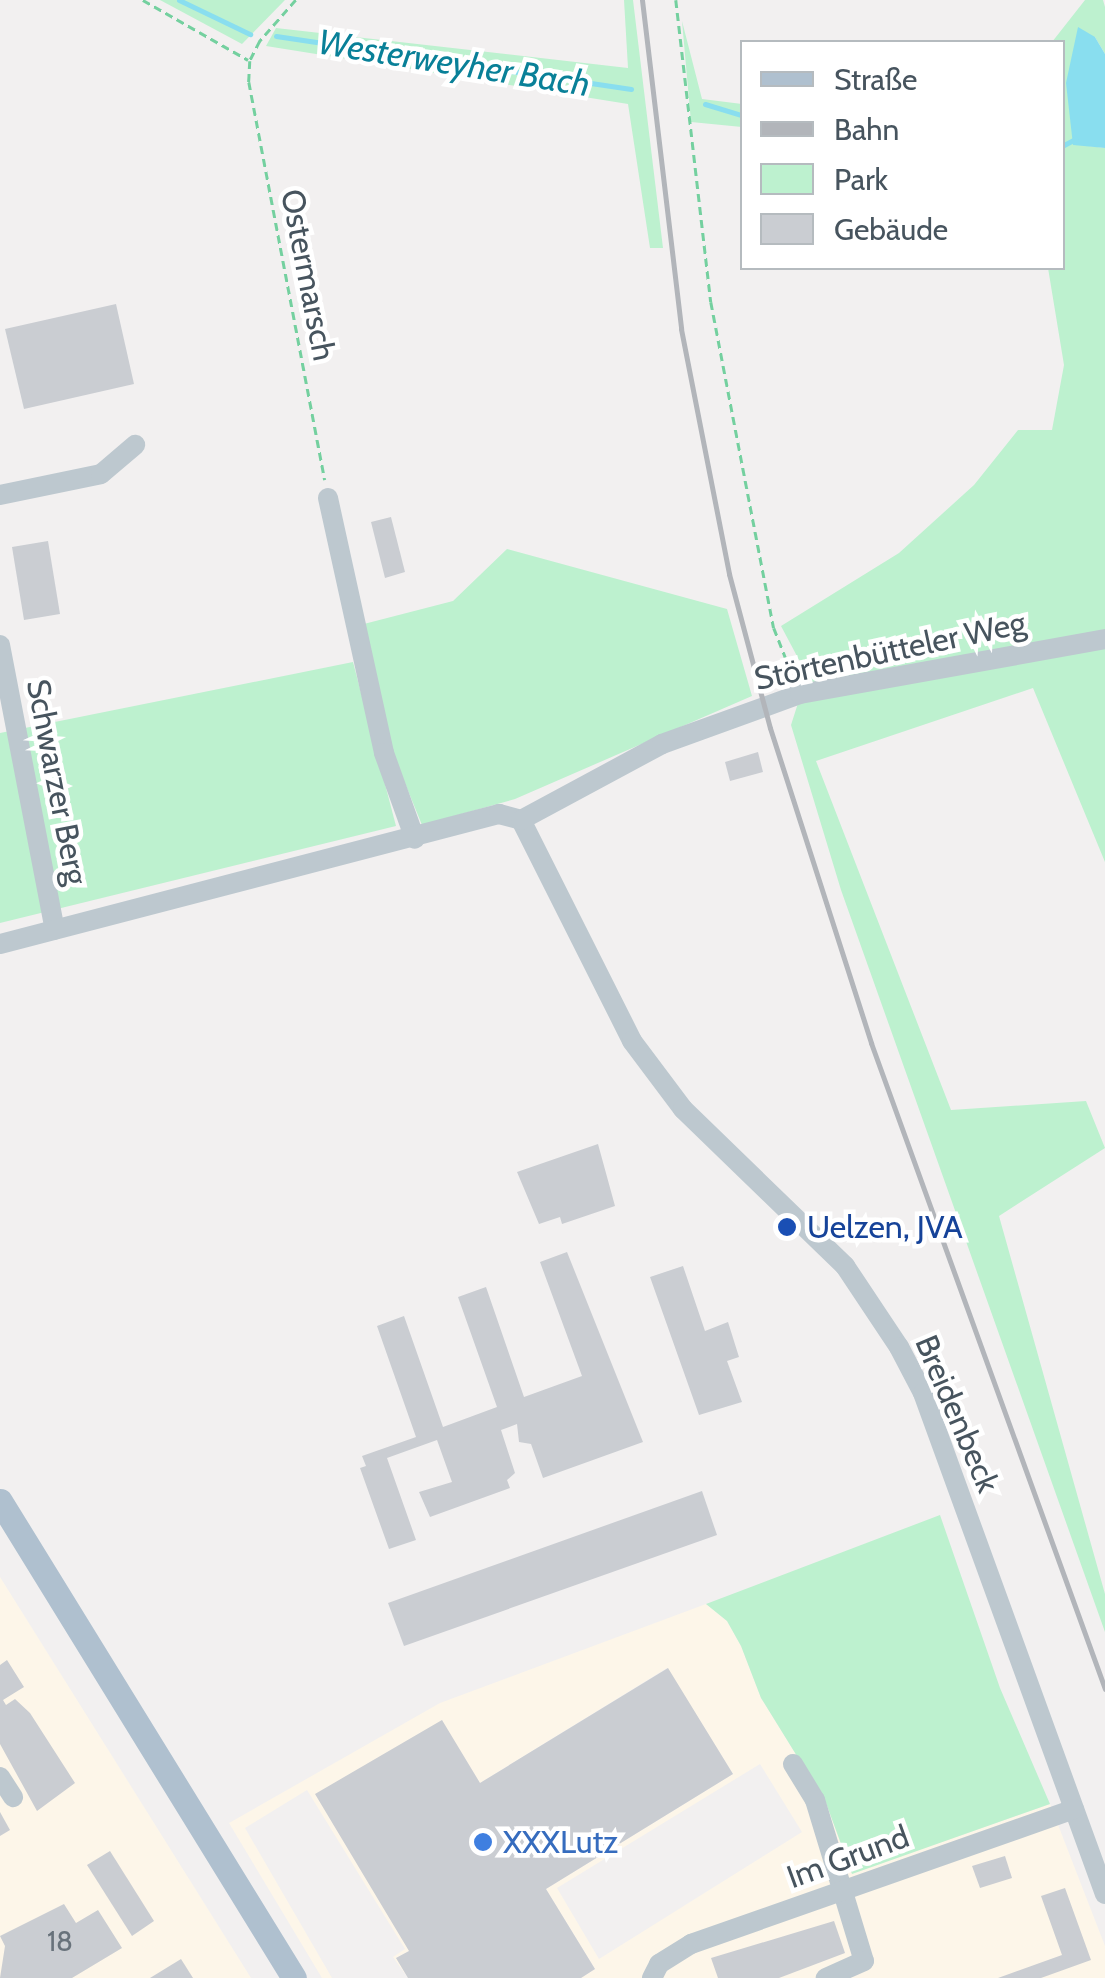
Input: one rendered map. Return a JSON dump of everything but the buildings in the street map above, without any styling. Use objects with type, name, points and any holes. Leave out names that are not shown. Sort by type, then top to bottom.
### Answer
[{"type":"main road","points":[[0,1501],[294,1978]]},
{"type":"street","points":[[0,495],[101,474],[135,445]]},
{"type":"street","points":[[328,498],[384,753],[415,839]]},
{"type":"street","name":"Störtenbütteler Weg","points":[[0,944],[415,839],[499,814],[521,820],[662,744],[800,694],[1105,640]]},
{"type":"street","name":"Schwarzer Berg","points":[[0,646],[55,930]]},
{"type":"street","name":"Breidenbeck","points":[[521,820],[632,1041],[683,1109],[845,1266],[899,1347],[923,1393],[1105,1894]]},
{"type":"street","points":[[793,1764],[816,1800],[846,1890],[864,1961],[826,1978]]},
{"type":"street","points":[[0,1777],[13,1798]]},
{"type":"street","name":"Im Grund","points":[[652,1978],[659,1964],[692,1944],[1074,1808]]},
{"type":"path","points":[[143,0],[250,61],[296,0]]},
{"type":"path","points":[[676,0],[711,302],[774,628],[800,694]]},
{"type":"path","name":"Ostermarsch","points":[[250,61],[328,498]]},
{"type":"shaded area","points":[[0,1577],[251,1978],[0,1978]]},
{"type":"shaded area","points":[[706,1604],[727,1621],[741,1646],[761,1698],[826,1803],[852,1873],[1050,1804],[1105,1946],[1105,1978],[581,1978],[595,1969],[546,1889],[733,1774],[667,1668],[480,1783],[441,1720],[409,1951],[396,1958],[408,1978],[393,1957],[405,1949],[307,1790],[245,1828],[332,1978],[322,1978],[229,1823],[440,1703]],"holes":[[[760,1764],[802,1832],[599,1959],[557,1888]]]},
{"type":"green space","points":[[160,0],[285,0],[242,44]]},
{"type":"green space","points":[[624,0],[633,0],[663,248],[650,248],[628,104],[266,46],[276,28],[628,68]]},
{"type":"green space","points":[[1085,0],[1103,0],[1105,54],[1095,37],[1073,144],[1105,148],[1105,862],[1033,688],[816,761],[951,1110],[1086,1101],[1105,1148],[999,1216],[1105,1594],[1105,1632],[841,890],[791,725],[807,675],[781,626],[899,553],[974,485],[1018,430],[1052,430],[1064,365],[1048,270],[1065,270],[1065,40],[1054,40]]},
{"type":"green space","points":[[682,21],[702,99],[740,104],[740,127],[691,122]]},
{"type":"green space","points":[[507,549],[727,609],[752,696],[515,799],[422,825],[391,749],[360,625],[453,601]]},
{"type":"green space","points":[[353,662],[396,826],[0,923],[0,733]]},
{"type":"green space","points":[[940,1515],[1000,1688],[1050,1804],[852,1874],[826,1803],[761,1698],[727,1621],[706,1604]]},
{"type":"water","points":[[1078,27],[1095,37],[1105,54],[1105,148],[1073,145],[1066,83]]},
{"type":"waterway","name":"Westerweyher Bach","points":[[179,0],[250,34]]},
{"type":"waterway","name":"Westerweyher Bach","points":[[276,36],[631,89]]},
{"type":"waterway","name":"Westerweyher Bach","points":[[705,104],[740,114]]},
{"type":"waterway","name":"Westerweyher Bach","points":[[1065,144],[1075,139]]},
{"type":"railway","points":[[642,0],[681,329],[729,574],[770,728],[871,1043],[1105,1689]]},
{"type":"place","name":"Uelzen, JVA","points":[[787,1227]]},
{"type":"place","name":"XXXLutz","points":[[483,1842]]}]
